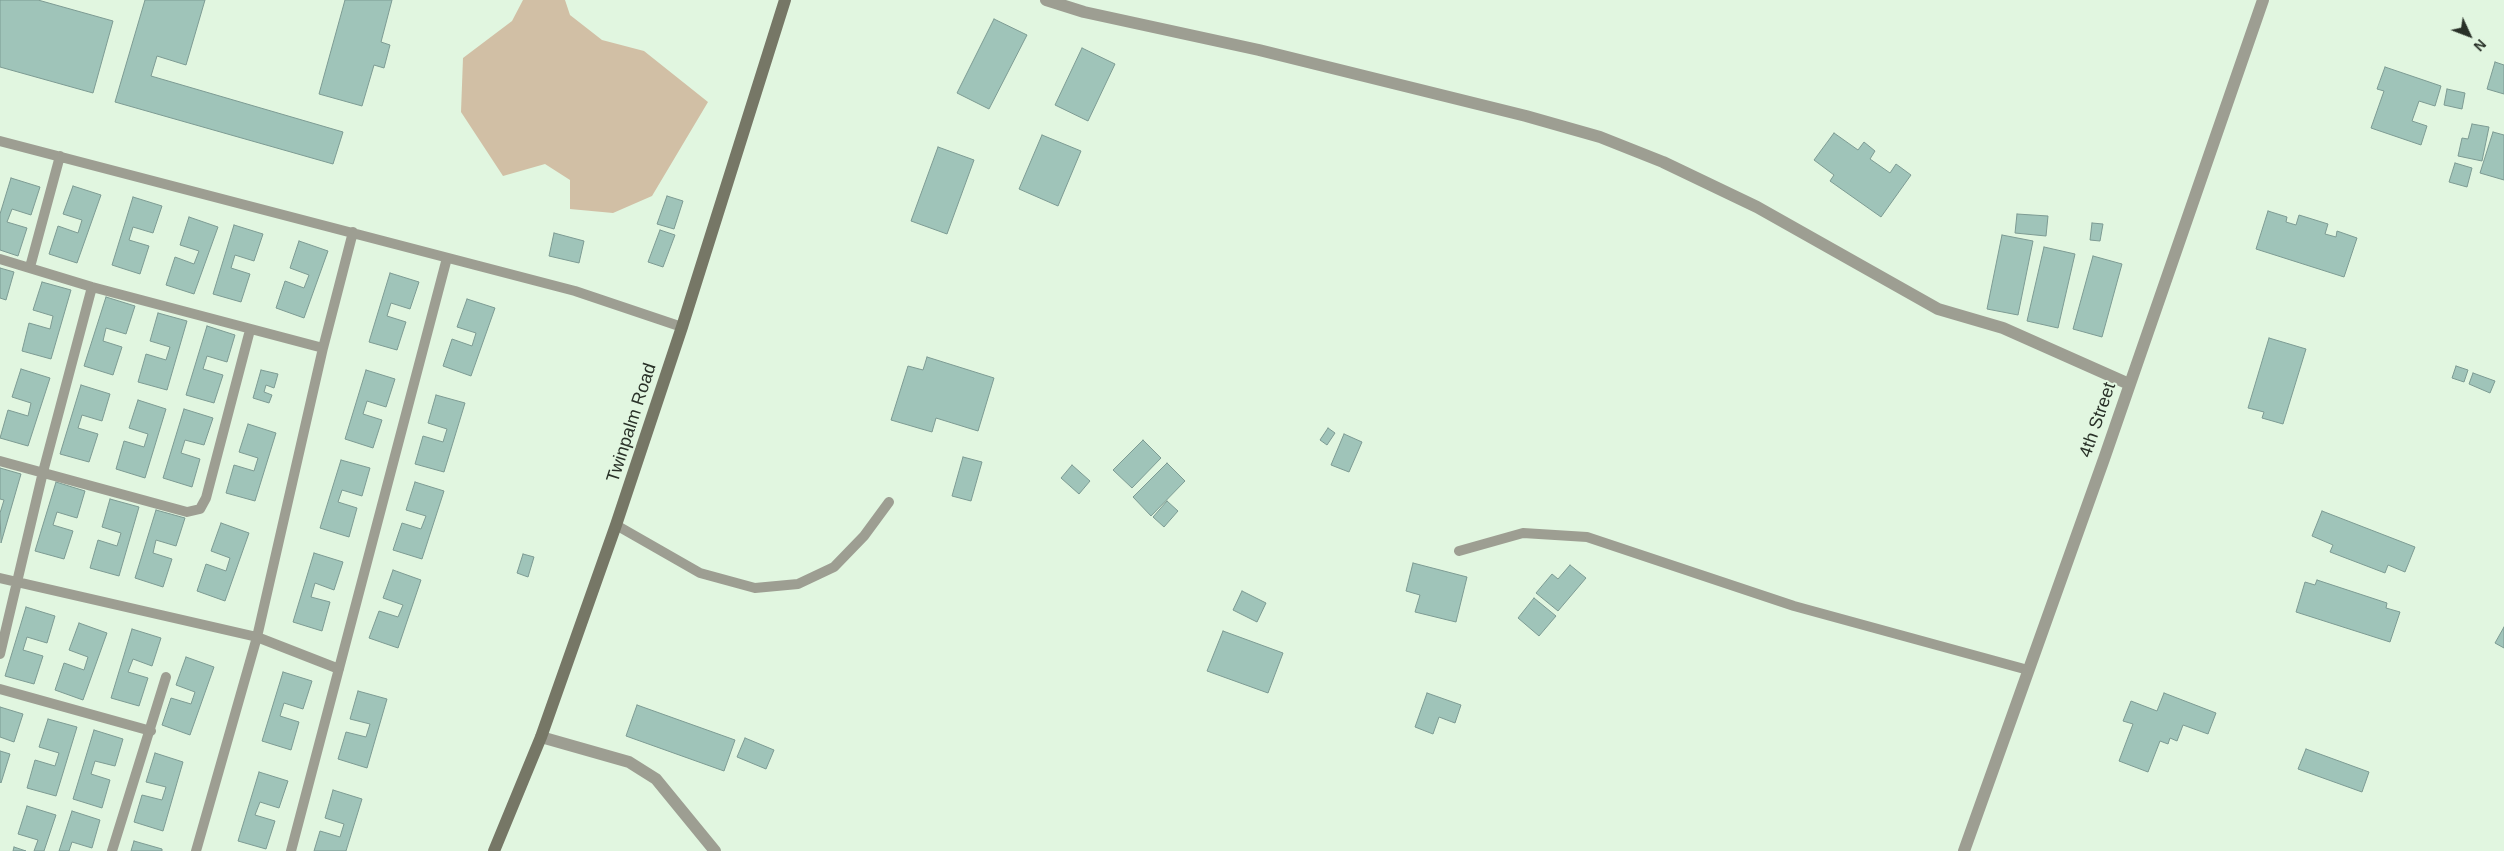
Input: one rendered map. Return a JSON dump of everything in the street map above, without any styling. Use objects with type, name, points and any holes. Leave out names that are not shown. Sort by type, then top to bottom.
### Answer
[{"type":"main road","name":"Twinpalm Road","points":[[494,851],[540,737],[616,525],[682,327],[785,0]]},
{"type":"street","points":[[1046,0],[1084,12],[1260,50],[1526,116],[1600,137],[1664,162],[1757,207],[1938,309],[2003,328],[2129,384]]},
{"type":"street","name":"4th Street","points":[[1964,851],[2263,0]]},
{"type":"street","points":[[540,737],[629,762],[656,780],[715,851]]},
{"type":"lane","points":[[0,141],[575,291],[682,327]]},
{"type":"lane","points":[[30,267],[60,156]]},
{"type":"lane","points":[[196,851],[257,637],[323,348],[353,232]]},
{"type":"lane","points":[[291,851],[447,258]]},
{"type":"lane","points":[[0,259],[92,287],[323,348]]},
{"type":"lane","points":[[0,654],[42,472],[92,287]]},
{"type":"lane","points":[[0,461],[187,512],[200,509],[206,498],[250,330]]},
{"type":"lane","points":[[616,525],[700,573],[755,588],[798,584],[834,567],[864,536],[888,502]]},
{"type":"lane","points":[[1459,551],[1523,533],[1587,537],[1794,606],[2028,670]]},
{"type":"lane","points":[[0,578],[257,637],[339,669]]},
{"type":"lane","points":[[112,851],[151,731],[166,677]]},
{"type":"lane","points":[[0,689],[151,731]]},
{"type":"shaded area","points":[[523,0],[565,0],[570,15],[602,40],[644,51],[708,102],[652,196],[613,213],[570,209],[570,180],[545,164],[503,176],[461,112],[463,58],[512,21]]},
{"type":"building","points":[[0,0],[38,0],[113,21],[93,93],[0,67]]},
{"type":"building","points":[[145,0],[205,0],[186,65],[157,56],[151,76],[343,132],[333,164],[115,102]]},
{"type":"building","points":[[345,0],[392,0],[381,42],[390,45],[384,68],[374,65],[362,106],[319,94]]},
{"type":"building","points":[[994,19],[1027,35],[989,109],[957,93]]},
{"type":"building","points":[[1082,48],[1115,64],[1088,121],[1055,105]]},
{"type":"building","points":[[2495,62],[2504,65],[2504,94],[2487,89]]},
{"type":"building","points":[[2385,67],[2441,86],[2435,106],[2419,101],[2412,121],[2427,126],[2421,145],[2371,128],[2384,91],[2377,89]]},
{"type":"building","points":[[2447,89],[2465,93],[2462,109],[2444,105]]},
{"type":"building","points":[[2472,124],[2489,127],[2482,161],[2458,156],[2462,138],[2468,139]]},
{"type":"building","points":[[2493,132],[2504,135],[2504,180],[2480,173]]},
{"type":"building","points":[[1834,133],[1858,150],[1864,142],[1875,151],[1870,159],[1890,173],[1896,164],[1911,175],[1881,217],[1830,181],[1834,175],[1814,160]]},
{"type":"building","points":[[1042,135],[1081,151],[1058,206],[1019,189]]},
{"type":"building","points":[[938,147],[974,160],[947,234],[911,221]]},
{"type":"building","points":[[2455,163],[2472,168],[2467,187],[2449,182]]},
{"type":"building","points":[[11,178],[40,187],[31,215],[12,209],[7,222],[27,228],[18,256],[0,250],[0,214]]},
{"type":"building","points":[[73,186],[101,195],[77,263],[49,254],[58,226],[78,233],[82,220],[63,214]]},
{"type":"building","points":[[667,196],[683,201],[674,229],[657,224]]},
{"type":"building","points":[[133,197],[162,206],[153,233],[133,227],[129,240],[149,246],[140,274],[112,265]]},
{"type":"building","points":[[2268,211],[2287,217],[2286,222],[2296,225],[2299,215],[2328,224],[2325,234],[2336,237],[2337,231],[2357,238],[2344,277],[2256,249]]},
{"type":"building","points":[[2017,214],[2048,216],[2046,236],[2015,233]]},
{"type":"building","points":[[189,217],[218,227],[194,294],[166,285],[175,257],[194,264],[199,251],[180,245]]},
{"type":"building","points":[[2092,223],[2103,224],[2100,241],[2090,240]]},
{"type":"building","points":[[234,225],[263,234],[254,261],[235,255],[231,268],[250,274],[241,302],[213,294]]},
{"type":"building","points":[[660,230],[675,235],[663,267],[648,262]]},
{"type":"building","points":[[554,233],[584,241],[579,263],[549,256]]},
{"type":"building","points":[[2002,235],[2033,241],[2018,315],[1987,309]]},
{"type":"building","points":[[299,241],[328,251],[304,318],[276,308],[285,281],[304,288],[309,275],[290,268]]},
{"type":"building","points":[[2044,247],[2075,254],[2058,328],[2027,321]]},
{"type":"building","points":[[2093,256],[2122,264],[2102,337],[2073,329]]},
{"type":"building","points":[[0,268],[14,272],[6,300],[0,298]]},
{"type":"building","points":[[390,273],[419,282],[410,309],[391,303],[387,316],[406,322],[397,350],[369,342]]},
{"type":"building","points":[[42,282],[71,290],[51,359],[22,351],[29,323],[50,329],[53,316],[33,310]]},
{"type":"building","points":[[106,297],[135,306],[126,334],[106,328],[103,341],[122,347],[113,375],[84,366]]},
{"type":"building","points":[[467,299],[495,308],[471,376],[443,366],[452,339],[472,346],[476,333],[457,327]]},
{"type":"building","points":[[158,313],[187,321],[167,390],[138,382],[146,354],[166,360],[170,347],[150,341]]},
{"type":"building","points":[[207,326],[235,335],[227,362],[207,356],[203,369],[223,375],[214,403],[186,395]]},
{"type":"building","points":[[2269,338],[2306,349],[2283,424],[2262,418],[2264,412],[2248,408]]},
{"type":"building","points":[[927,357],[994,378],[978,431],[936,418],[932,432],[891,420],[908,366],[923,370]]},
{"type":"building","points":[[2456,366],[2468,370],[2464,382],[2452,378]]},
{"type":"building","points":[[21,369],[50,378],[28,446],[0,438],[8,410],[28,416],[31,403],[12,397]]},
{"type":"building","points":[[261,370],[278,374],[274,388],[266,385],[264,392],[272,395],[269,403],[253,398]]},
{"type":"building","points":[[366,370],[395,379],[386,407],[367,401],[363,414],[382,420],[373,448],[345,439]]},
{"type":"building","points":[[2473,373],[2495,381],[2490,393],[2469,384]]},
{"type":"building","points":[[81,385],[110,394],[102,421],[82,415],[78,428],[98,434],[89,462],[60,454]]},
{"type":"building","points":[[436,395],[465,403],[444,472],[415,464],[423,436],[443,442],[447,429],[428,423]]},
{"type":"building","points":[[138,400],[166,409],[145,478],[116,469],[124,441],[144,447],[148,434],[129,428]]},
{"type":"building","points":[[184,409],[213,418],[204,445],[185,440],[181,453],[200,459],[192,487],[163,478]]},
{"type":"building","points":[[248,424],[276,433],[255,501],[226,493],[234,465],[254,471],[258,458],[239,452]]},
{"type":"building","points":[[1328,428],[1335,433],[1327,445],[1320,440]]},
{"type":"building","points":[[1344,434],[1362,442],[1349,472],[1331,465]]},
{"type":"building","points":[[1143,440],[1161,458],[1132,488],[1113,470]]},
{"type":"building","points":[[963,457],[982,462],[971,501],[952,496]]},
{"type":"building","points":[[341,460],[370,468],[362,496],[342,490],[338,502],[357,508],[349,537],[320,528]]},
{"type":"building","points":[[1167,463],[1185,481],[1151,516],[1133,497]]},
{"type":"building","points":[[1072,465],[1090,481],[1079,494],[1061,478]]},
{"type":"building","points":[[0,468],[21,474],[1,543],[0,513],[4,500],[0,499]]},
{"type":"building","points":[[56,482],[85,491],[77,518],[57,512],[53,525],[73,531],[64,559],[35,551]]},
{"type":"building","points":[[415,482],[444,491],[422,559],[393,550],[402,523],[421,529],[426,516],[406,510]]},
{"type":"building","points":[[110,499],[139,507],[119,576],[90,568],[98,540],[117,546],[121,533],[102,527]]},
{"type":"building","points":[[1167,501],[1178,511],[1164,527],[1153,517]]},
{"type":"building","points":[[156,510],[185,518],[176,546],[156,540],[153,553],[172,559],[163,587],[135,578]]},
{"type":"building","points":[[2322,511],[2415,547],[2405,572],[2388,565],[2385,573],[2330,552],[2333,545],[2312,536]]},
{"type":"building","points":[[221,523],[249,533],[225,601],[197,591],[206,564],[226,571],[230,558],[211,551]]},
{"type":"building","points":[[314,553],[343,562],[334,590],[315,583],[311,597],[330,602],[322,631],[293,622]]},
{"type":"building","points":[[523,554],[534,557],[528,577],[517,573]]},
{"type":"building","points":[[1413,563],[1467,577],[1456,622],[1415,612],[1420,595],[1406,591]]},
{"type":"building","points":[[1570,565],[1586,578],[1558,611],[1536,593],[1552,574],[1558,579]]},
{"type":"building","points":[[393,570],[421,580],[398,648],[369,638],[379,611],[398,617],[403,605],[383,598]]},
{"type":"building","points":[[2317,580],[2387,603],[2386,608],[2400,612],[2390,642],[2296,612],[2305,582],[2315,585]]},
{"type":"building","points":[[1242,591],[1266,603],[1257,622],[1233,610]]},
{"type":"building","points":[[1534,598],[1556,616],[1539,636],[1518,618]]},
{"type":"building","points":[[26,607],[55,616],[47,643],[27,637],[23,650],[43,656],[34,684],[5,676]]},
{"type":"building","points":[[79,623],[107,633],[83,700],[55,690],[64,663],[84,670],[88,657],[69,650]]},
{"type":"building","points":[[2504,627],[2504,648],[2495,643]]},
{"type":"building","points":[[132,629],[161,638],[152,666],[133,659],[128,672],[148,678],[139,706],[111,698]]},
{"type":"building","points":[[1223,631],[1283,653],[1268,693],[1207,671]]},
{"type":"building","points":[[186,657],[214,667],[190,735],[162,725],[171,698],[191,704],[195,692],[176,685]]},
{"type":"building","points":[[283,672],[312,681],[303,709],[284,703],[280,716],[299,722],[291,750],[262,741]]},
{"type":"building","points":[[358,691],[387,699],[367,768],[338,759],[346,732],[366,737],[370,724],[350,719]]},
{"type":"building","points":[[1427,693],[1461,705],[1455,723],[1439,717],[1433,734],[1415,727]]},
{"type":"building","points":[[2164,693],[2216,713],[2208,734],[2183,725],[2177,741],[2170,738],[2168,744],[2160,741],[2148,772],[2119,761],[2133,724],[2123,721],[2131,701],[2157,711]]},
{"type":"building","points":[[637,705],[735,740],[724,771],[626,736]]},
{"type":"building","points":[[0,707],[23,714],[14,742],[0,737]]},
{"type":"building","points":[[48,719],[77,727],[56,796],[27,788],[35,760],[55,766],[59,753],[39,747]]},
{"type":"building","points":[[94,730],[123,739],[115,766],[95,761],[91,774],[110,780],[102,808],[73,799]]},
{"type":"building","points":[[745,738],[774,750],[766,769],[737,757]]},
{"type":"building","points":[[2306,749],[2369,772],[2362,792],[2298,769]]},
{"type":"building","points":[[0,751],[10,754],[1,783],[0,782]]},
{"type":"building","points":[[155,753],[183,762],[163,831],[134,822],[142,795],[162,800],[166,787],[146,782]]},
{"type":"building","points":[[259,772],[288,781],[279,808],[260,802],[255,815],[275,821],[266,849],[238,841]]},
{"type":"building","points":[[333,790],[362,799],[346,851],[314,851],[320,831],[340,837],[344,824],[325,818]]},
{"type":"building","points":[[27,806],[56,815],[44,851],[34,851],[38,840],[18,834]]},
{"type":"building","points":[[72,811],[100,820],[92,848],[72,842],[69,851],[59,851]]},
{"type":"building","points":[[134,841],[162,849],[162,851],[131,851]]},
{"type":"building","points":[[14,847],[26,851],[13,851]]}]
